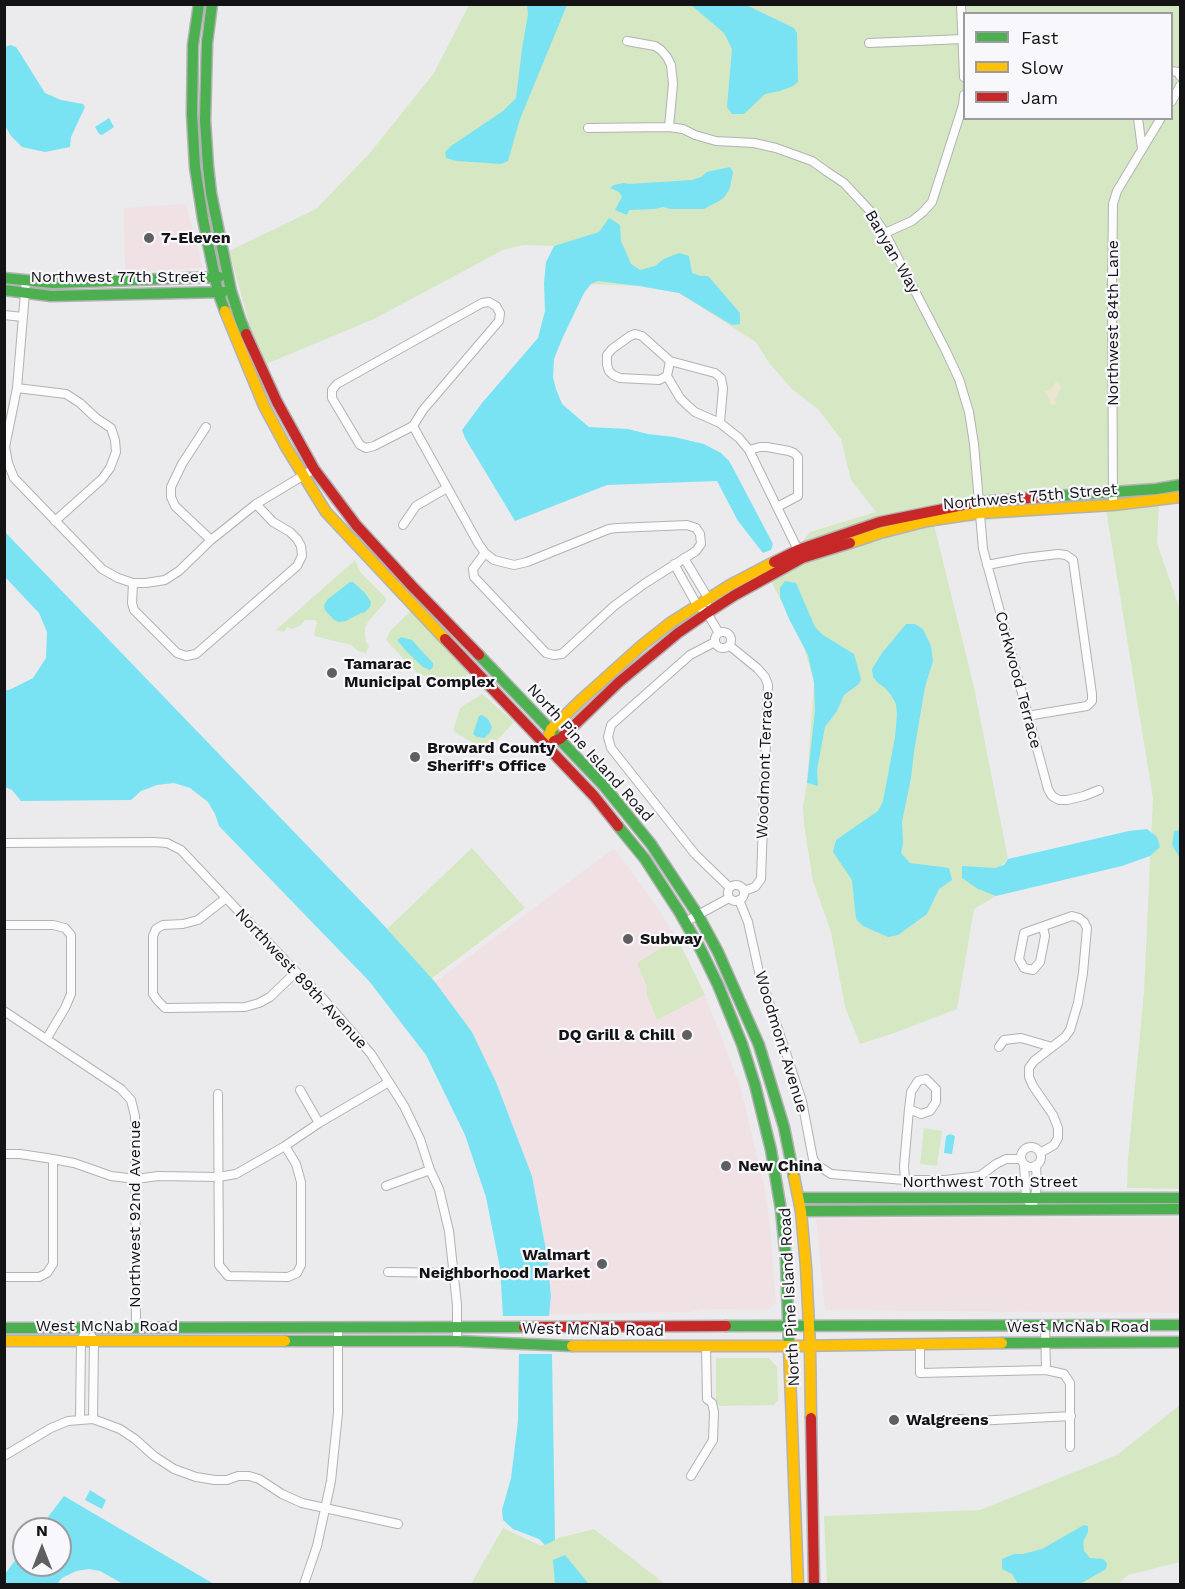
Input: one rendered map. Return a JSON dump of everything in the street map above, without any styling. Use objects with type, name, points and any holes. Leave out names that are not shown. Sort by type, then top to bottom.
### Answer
[{"type":"main road","name":"North Pine Island Road","points":[[199,4],[192,70],[192,114],[195,167],[203,219],[218,292],[264,406],[326,512],[594,796],[623,831],[662,884],[685,922],[718,985],[742,1044],[755,1085],[780,1194],[786,1260],[798,1584]]},
{"type":"main road","name":"North Pine Island Road","points":[[212,4],[207,52],[205,120],[211,193],[231,291],[240,319],[272,392],[314,469],[357,525],[604,786],[645,837],[698,915],[739,997],[759,1045],[784,1127],[801,1211],[810,1346],[814,1584]]},
{"type":"main road","name":"Northwest 77th Street","points":[[4,278],[53,283],[228,276]]},
{"type":"main road","points":[[139,280],[141,294]]},
{"type":"main road","name":"Northwest 77th Street","points":[[4,290],[51,296],[231,291]]},
{"type":"main road","name":"Northwest 75th Street","points":[[545,744],[560,739],[627,676],[678,633],[800,554],[880,522],[978,502],[1180,485]]},
{"type":"main road","name":"Northwest 75th Street","points":[[545,744],[551,729],[641,646],[697,605],[766,565],[927,521],[980,513],[1113,505],[1180,497]]},
{"type":"main road","points":[[1107,1197],[1107,1209]]},
{"type":"main road","name":"Northwest 70th Street","points":[[799,1198],[1180,1198]]},
{"type":"main road","points":[[861,1198],[861,1210]]},
{"type":"main road","points":[[909,1198],[909,1210]]},
{"type":"main road","name":"Northwest 70th Street","points":[[801,1211],[1180,1209]]},
{"type":"main road","name":"West McNab Road","points":[[4,1328],[1180,1325]]},
{"type":"main road","name":"West McNab Road","points":[[4,1341],[457,1341],[568,1346],[1180,1342]]},
{"type":"street","points":[[869,43],[963,39],[961,4]]},
{"type":"street","points":[[627,41],[655,46],[667,57],[671,65],[673,84],[669,127]]},
{"type":"street","points":[[885,233],[912,221],[932,202],[963,105]]},
{"type":"street","points":[[1138,120],[1142,149]]},
{"type":"street","name":"Northwest 84th Lane","points":[[1113,505],[1113,204],[1117,190],[1160,120]]},
{"type":"street","name":"Banyan Way","points":[[588,128],[669,127],[683,129],[716,141],[754,143],[812,161],[844,183],[871,212],[885,233],[959,379],[969,412],[980,513]]},
{"type":"street","points":[[26,281],[17,388],[5,446],[8,463],[14,478],[102,568],[118,578],[133,583],[165,580],[179,571],[211,540],[256,504],[314,469]]},
{"type":"street","points":[[489,302],[496,306],[500,313],[499,321],[423,410],[413,426],[366,448],[360,445],[332,398],[332,390],[337,384],[482,303],[489,302]]},
{"type":"street","points":[[4,315],[23,317]]},
{"type":"street","points":[[667,376],[659,380],[620,378],[609,371],[608,355],[612,349],[635,334],[642,336],[670,362],[715,373],[722,378],[720,423]]},
{"type":"street","points":[[670,362],[667,376],[680,398],[695,412],[720,423],[739,438],[749,450],[800,554]]},
{"type":"street","points":[[17,388],[66,394],[111,428],[115,440],[116,452],[110,468],[102,479],[55,520]]},
{"type":"street","points":[[413,426],[485,554],[494,560],[514,565],[527,562],[609,529],[687,525],[696,528],[700,534],[700,544],[696,551],[615,606],[562,654],[554,655],[546,653],[474,577],[473,568],[485,554]]},
{"type":"street","points":[[206,428],[182,464],[171,487],[171,497],[175,506],[211,540]]},
{"type":"street","points":[[749,450],[767,447],[789,451],[798,458],[798,496],[777,507]]},
{"type":"street","points":[[403,525],[416,506],[447,488]]},
{"type":"street","points":[[133,583],[134,610],[177,653],[186,657],[196,654],[297,566],[302,556],[301,546],[290,531],[273,522],[256,504]]},
{"type":"street","name":"Corkwood Terrace","points":[[980,513],[983,549],[1048,789],[1059,801],[1067,801],[1099,790]]},
{"type":"street","points":[[987,565],[1058,554],[1066,555],[1073,560],[1092,701],[1087,706],[1027,716]]},
{"type":"street","points":[[684,558],[708,598],[707,613]]},
{"type":"street","points":[[674,564],[697,605],[707,613],[719,633]]},
{"type":"street","points":[[725,632],[730,635],[732,640],[730,646],[723,649],[718,647],[715,637],[719,633],[725,632]]},
{"type":"street","points":[[715,642],[690,655],[611,725],[608,737],[611,748],[695,854],[729,887]]},
{"type":"street","name":"Woodmont Terrace","points":[[730,646],[757,668],[765,677],[768,685],[761,879],[755,887],[744,891]]},
{"type":"street","name":"Northwest 89th Avenue","points":[[4,843],[154,842],[166,843],[181,850],[320,995],[371,1054],[404,1106],[420,1139],[439,1189],[449,1232],[457,1305],[457,1341]]},
{"type":"street","points":[[729,887],[737,884],[742,886],[744,891],[743,897],[739,900],[734,901],[729,898]]},
{"type":"street","points":[[729,887],[729,898]]},
{"type":"street","points":[[226,898],[198,920],[183,924],[163,925],[156,929],[153,936],[153,994],[158,1001],[165,1008],[245,1007],[259,1004],[270,997],[296,972]]},
{"type":"street","points":[[685,922],[729,898]]},
{"type":"street","name":"Woodmont Avenue","points":[[739,900],[748,922],[759,972],[802,1101],[813,1158],[818,1165],[831,1174],[905,1180],[945,1180],[980,1176],[1006,1159],[1022,1161]]},
{"type":"street","points":[[1040,1154],[1054,1145],[1058,1138],[1058,1128],[1053,1115],[1033,1086],[1029,1077],[1029,1068],[1034,1061],[1065,1037],[1073,1022],[1083,973],[1087,928],[1079,918],[1072,916],[1024,933],[1019,959],[1024,968],[1033,970],[1040,962],[1045,936],[1043,927]]},
{"type":"street","points":[[4,925],[53,925],[65,928],[71,935],[71,994],[47,1038],[4,1011]]},
{"type":"street","name":"Northwest 92nd Avenue","points":[[47,1038],[121,1089],[131,1100],[135,1116],[136,1328]]},
{"type":"street","points":[[999,1047],[1004,1040],[1021,1038],[1052,1047]]},
{"type":"street","points":[[905,1180],[904,1166],[909,1109],[911,1092],[918,1082],[926,1079],[936,1089],[936,1102],[930,1111],[921,1114],[909,1109]]},
{"type":"street","points":[[4,1154],[53,1158],[111,1176],[136,1179],[158,1176],[218,1177],[236,1174],[389,1082]]},
{"type":"street","points":[[300,1090],[319,1123]]},
{"type":"street","points":[[218,1094],[219,1265],[228,1276],[288,1277],[297,1273],[301,1265],[301,1182],[296,1164],[285,1146]]},
{"type":"street","points":[[1030,1197],[1037,1187],[1036,1166],[1040,1160],[1040,1154],[1036,1148],[1029,1147],[1023,1150],[1022,1161],[1032,1209]]},
{"type":"street","points":[[4,1276],[39,1276],[47,1273],[53,1264],[53,1158]]},
{"type":"street","points":[[1022,1161],[1029,1167],[1036,1166]]},
{"type":"street","points":[[386,1186],[430,1170]]},
{"type":"street","points":[[388,1272],[454,1273]]},
{"type":"street","points":[[1045,1325],[1046,1370]]},
{"type":"street","points":[[80,1420],[81,1341],[87,1328]]},
{"type":"street","points":[[87,1328],[94,1341],[93,1419]]},
{"type":"street","points":[[304,1584],[317,1546],[331,1481],[338,1413],[338,1328]]},
{"type":"street","points":[[920,1345],[920,1373],[1046,1370],[1064,1374],[1070,1383],[1070,1447]]},
{"type":"street","points":[[691,1476],[713,1440],[714,1412],[712,1403],[707,1399],[706,1346]]},
{"type":"street","points":[[959,1419],[976,1421],[1071,1416]]},
{"type":"street","points":[[4,1456],[51,1428],[68,1421],[93,1419],[120,1429],[174,1469],[196,1477],[227,1480],[238,1476],[249,1476],[259,1479],[282,1494],[302,1503],[398,1524]]},
{"type":"shaded area","points":[[186,204],[203,268],[125,272],[124,208]]},
{"type":"shaded area","points":[[614,848],[677,938],[705,995],[741,1088],[765,1190],[770,1225],[776,1302],[768,1310],[711,1309],[688,1312],[549,1314],[551,1296],[547,1255],[532,1176],[496,1082],[472,1032],[435,982]]},
{"type":"shaded area","points":[[1180,1218],[1180,1313],[825,1310],[816,1219]]},
{"type":"green space","points":[[469,5],[1180,5],[1180,502],[1159,505],[1157,543],[1180,610],[1180,1189],[1127,1188],[1144,992],[1153,798],[1106,510],[934,525],[974,687],[1008,859],[979,888],[996,896],[974,909],[957,1009],[860,1044],[845,1007],[831,932],[813,881],[804,825],[803,807],[807,783],[814,682],[803,644],[771,581],[810,532],[876,512],[851,480],[841,439],[818,409],[792,389],[769,363],[756,342],[679,293],[639,286],[590,284],[554,246],[523,245],[503,250],[374,319],[266,364],[250,326],[229,251],[316,209],[370,153],[434,73]]},
{"type":"green space","points":[[355,560],[360,572],[385,597],[386,601],[365,628],[366,642],[369,646],[366,653],[358,651],[351,645],[314,636],[317,621],[314,620],[305,620],[301,625],[292,629],[287,627],[284,632],[276,630]]},
{"type":"green space","points":[[413,609],[471,670],[455,690],[416,672],[386,640],[390,631]]},
{"type":"green space","points":[[482,694],[514,722],[487,751],[453,731],[460,708]]},
{"type":"green space","points":[[472,848],[525,908],[431,979],[387,929]]},
{"type":"green space","points":[[677,938],[705,995],[657,1020],[647,995],[647,986],[637,963]]},
{"type":"green space","points":[[924,1128],[942,1131],[937,1166],[920,1164]]},
{"type":"green space","points":[[716,1358],[769,1358],[777,1367],[778,1400],[774,1405],[719,1406],[716,1401]]},
{"type":"green space","points":[[1180,1405],[1180,1562],[1128,1575],[1118,1584],[827,1584],[824,1516],[980,1510],[1117,1455]]},
{"type":"green space","points":[[503,1528],[541,1546],[559,1538],[594,1529],[665,1584],[471,1584]]},
{"type":"sand","points":[[1056,382],[1061,386],[1055,398],[1056,404],[1053,405],[1050,404],[1045,391],[1051,389]]},
{"type":"water","points":[[527,5],[567,5],[520,119],[508,161],[501,164],[446,158],[445,152],[451,146],[503,111],[516,98],[528,14]]},
{"type":"water","points":[[691,5],[746,5],[794,28],[797,33],[798,82],[780,91],[765,94],[744,114],[732,114],[727,107],[732,49],[724,33]]},
{"type":"water","points":[[10,45],[16,47],[45,93],[61,100],[83,104],[85,107],[71,137],[70,147],[45,152],[22,147],[11,136],[4,124],[5,47]]},
{"type":"water","points":[[109,118],[114,127],[102,135],[99,134],[95,127]]},
{"type":"water","points":[[730,167],[733,172],[730,188],[721,200],[704,209],[663,207],[629,210],[627,215],[615,210],[622,197],[619,192],[610,188],[614,185],[692,180],[707,172]]},
{"type":"water","points":[[609,218],[620,225],[621,241],[631,264],[640,270],[655,266],[664,259],[679,253],[689,256],[692,273],[708,276],[740,313],[740,324],[732,325],[679,293],[598,281],[591,284],[584,293],[554,359],[553,377],[562,404],[589,427],[628,429],[674,437],[704,444],[721,453],[733,468],[773,544],[771,550],[763,553],[738,521],[717,481],[607,485],[515,521],[465,438],[462,430],[538,338],[545,311],[546,262],[554,246],[599,232]]},
{"type":"water","points":[[5,532],[378,919],[435,982],[472,1032],[496,1082],[532,1176],[547,1255],[551,1296],[549,1316],[503,1316],[500,1268],[486,1197],[465,1135],[426,1055],[369,981],[219,826],[208,802],[190,788],[174,783],[157,785],[141,791],[131,800],[21,801],[12,790],[5,787],[5,690],[33,678],[46,658],[47,632],[39,613],[5,577]]},
{"type":"water","points":[[785,581],[796,583],[815,627],[823,635],[854,654],[861,679],[859,684],[844,695],[837,711],[825,727],[817,770],[818,786],[807,783],[815,711],[814,682],[808,655],[780,597],[780,588]]},
{"type":"water","points":[[350,582],[365,593],[371,602],[370,607],[346,621],[338,622],[325,610],[324,605],[328,599]]},
{"type":"water","points":[[906,624],[915,624],[923,629],[931,646],[933,661],[925,687],[902,822],[901,853],[910,863],[949,868],[952,880],[939,889],[927,914],[898,935],[888,937],[863,926],[856,919],[852,880],[833,852],[836,840],[878,811],[883,801],[897,714],[896,704],[891,695],[873,677],[872,669]]},
{"type":"water","points":[[401,637],[412,640],[433,663],[430,670],[423,667],[406,651],[397,640]]},
{"type":"water","points":[[482,715],[488,719],[492,727],[484,738],[473,734],[479,716]]},
{"type":"water","points":[[1147,829],[1157,837],[1160,847],[1150,856],[1122,866],[996,896],[978,889],[962,878],[962,866],[995,868],[1004,865],[1008,859],[1129,831]]},
{"type":"water","points":[[1180,830],[1180,858],[1172,845],[1174,831]]},
{"type":"water","points":[[950,1134],[955,1136],[952,1154],[944,1153],[946,1136]]},
{"type":"water","points":[[519,1354],[552,1354],[555,1540],[545,1545],[539,1539],[513,1529],[503,1520],[502,1510],[511,1478],[518,1421]]},
{"type":"water","points":[[90,1490],[106,1500],[102,1509],[85,1500]]},
{"type":"water","points":[[64,1496],[214,1584],[123,1584],[100,1571],[89,1569],[72,1573],[72,1517],[48,1517]]},
{"type":"water","points":[[1084,1525],[1088,1526],[1088,1532],[1083,1542],[1084,1551],[1090,1558],[1103,1559],[1107,1563],[1106,1569],[1080,1584],[1018,1584],[1012,1574],[1002,1569],[1002,1559],[1014,1554],[1042,1549]]},
{"type":"water","points":[[565,1555],[589,1584],[555,1584],[553,1560]]},
{"type":"water","points":[[12,1564],[12,1577],[64,1577],[57,1584],[5,1584],[5,1574]]},
{"type":"traffic: fast","points":[[199,4],[193,45],[192,114],[195,167],[218,292],[225,311]]},
{"type":"traffic: fast","points":[[212,4],[207,43],[205,120],[208,166],[211,193],[231,291],[246,334]]},
{"type":"traffic: fast","points":[[4,278],[53,283],[219,277]]},
{"type":"traffic: fast","points":[[4,290],[51,296],[223,292]]},
{"type":"traffic: fast","points":[[1057,496],[1156,489],[1180,485]]},
{"type":"traffic: fast","points":[[479,655],[604,786],[651,844],[698,915],[718,952],[759,1045],[784,1127],[794,1177]]},
{"type":"traffic: fast","points":[[618,826],[645,859],[680,913],[718,985],[742,1044],[771,1150],[781,1210],[786,1260],[789,1348]]},
{"type":"traffic: fast","points":[[799,1198],[1180,1198]]},
{"type":"traffic: fast","points":[[801,1211],[1180,1209]]},
{"type":"traffic: fast","points":[[726,1326],[1180,1325]]},
{"type":"traffic: fast","points":[[4,1328],[524,1327]]},
{"type":"traffic: fast","points":[[285,1341],[457,1341],[572,1346]]},
{"type":"traffic: fast","points":[[1002,1343],[1180,1342]]},
{"type":"traffic: slow","points":[[225,311],[264,406],[326,512],[445,639]]},
{"type":"traffic: slow","points":[[850,543],[927,521],[980,513],[1113,505],[1180,497]]},
{"type":"traffic: slow","points":[[549,735],[551,729],[582,699],[670,623],[730,585],[774,562]]},
{"type":"traffic: slow","points":[[794,1177],[801,1211],[806,1267],[811,1418]]},
{"type":"traffic: slow","points":[[4,1341],[285,1341]]},
{"type":"traffic: slow","points":[[572,1346],[1002,1343]]},
{"type":"traffic: slow","points":[[789,1348],[798,1584]]},
{"type":"traffic: jam","points":[[246,334],[277,402],[314,469],[356,525],[479,655]]},
{"type":"traffic: jam","points":[[774,562],[798,550],[880,522],[978,502],[1057,496]]},
{"type":"traffic: jam","points":[[554,741],[560,739],[619,682],[678,633],[707,613],[802,558],[850,543]]},
{"type":"traffic: jam","points":[[445,639],[594,796],[618,826]]},
{"type":"traffic: jam","points":[[524,1327],[726,1326]]},
{"type":"traffic: jam","points":[[811,1418],[814,1584]]},
{"type":"place","name":"7-Eleven","points":[[149,238]]},
{"type":"place","name":"Tamarac Municipal Complex","points":[[332,673]]},
{"type":"place","name":"Broward County Sheriff's Office","points":[[415,757]]},
{"type":"place","name":"Subway","points":[[628,939]]},
{"type":"place","name":"DQ Grill & Chill","points":[[687,1035]]},
{"type":"place","name":"New China","points":[[726,1166]]},
{"type":"place","name":"Walmart Neighborhood Market","points":[[602,1264]]},
{"type":"place","name":"Walgreens","points":[[894,1420]]}]
